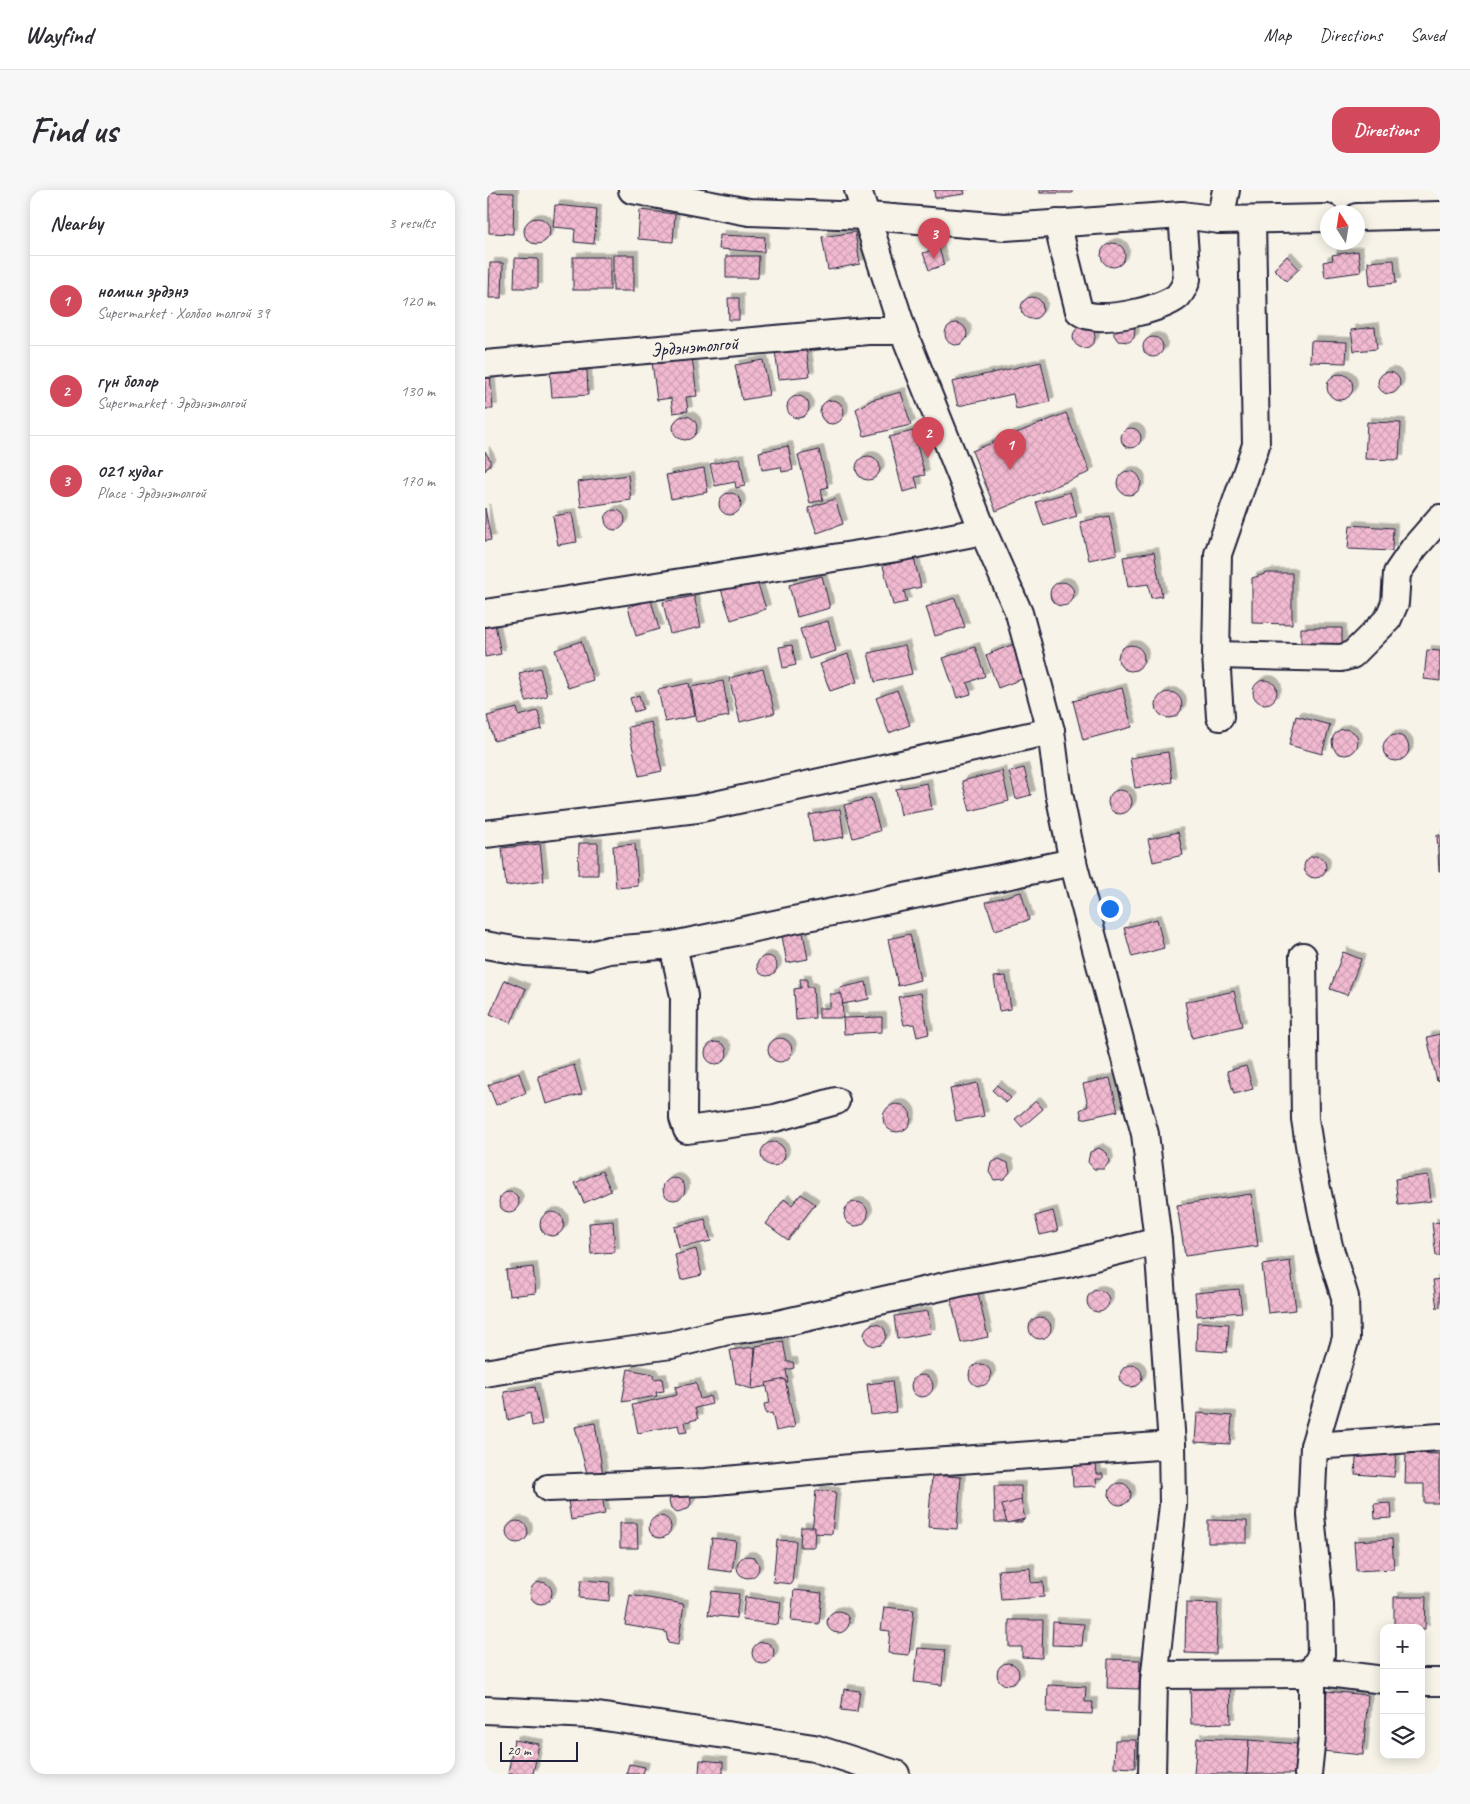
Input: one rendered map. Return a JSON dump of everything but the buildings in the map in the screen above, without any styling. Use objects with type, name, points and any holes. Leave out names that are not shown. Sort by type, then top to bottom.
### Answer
[{"type":"street","points":[[632,190],[749,212],[867,216],[1005,227],[1182,215],[1220,220],[1320,218]]},
{"type":"street","points":[[858,190],[903,331],[983,531],[1019,613],[1051,731],[1059,794],[1073,862],[1145,1134],[1159,1241],[1172,1445],[1173,1505],[1154,1682],[1152,1774]]},
{"type":"street","points":[[1220,220],[1226,190]]},
{"type":"street","points":[[1057,223],[1079,310],[1084,315],[1094,317],[1140,313],[1176,297],[1184,288],[1187,279],[1182,215]]},
{"type":"street","points":[[1365,217],[1440,215]]},
{"type":"street","points":[[1220,716],[1216,655],[1218,554],[1256,446],[1252,220]]},
{"type":"street","name":"Эрдэнэтолгой","points":[[485,364],[858,332],[903,331]]},
{"type":"street","points":[[1216,655],[1341,658],[1352,655],[1388,619],[1395,603],[1397,573],[1414,548],[1440,518]]},
{"type":"street","points":[[485,613],[897,548],[983,531]]},
{"type":"street","points":[[485,834],[697,809],[1051,731]]},
{"type":"street","points":[[485,944],[490,947],[525,952],[587,956],[609,950],[673,945],[1073,862]]},
{"type":"street","points":[[673,945],[684,996],[683,1118],[687,1130],[775,1118],[836,1101]]},
{"type":"street","points":[[1303,956],[1305,1119],[1313,1170],[1329,1246],[1345,1297],[1346,1338],[1314,1446],[1311,1515],[1320,1605],[1321,1655],[1312,1671],[1312,1736],[1308,1774]]},
{"type":"street","points":[[485,1373],[671,1345],[724,1332],[778,1324],[963,1282],[1067,1264],[1159,1241]]},
{"type":"street","points":[[1314,1446],[1440,1437]]},
{"type":"street","points":[[547,1488],[706,1482],[861,1467],[1172,1445]]},
{"type":"street","points":[[1156,1675],[1300,1674],[1312,1671],[1380,1680]]},
{"type":"street","points":[[1425,1682],[1440,1682]]},
{"type":"street","points":[[485,1710],[591,1715],[814,1748],[896,1774]]},
{"type":"place","name":"021 худаг","points":[[934,259]]},
{"type":"place","name":"гүн болор","points":[[928,458]]},
{"type":"place","name":"номин эрдэнэ","points":[[1010,470]]}]
